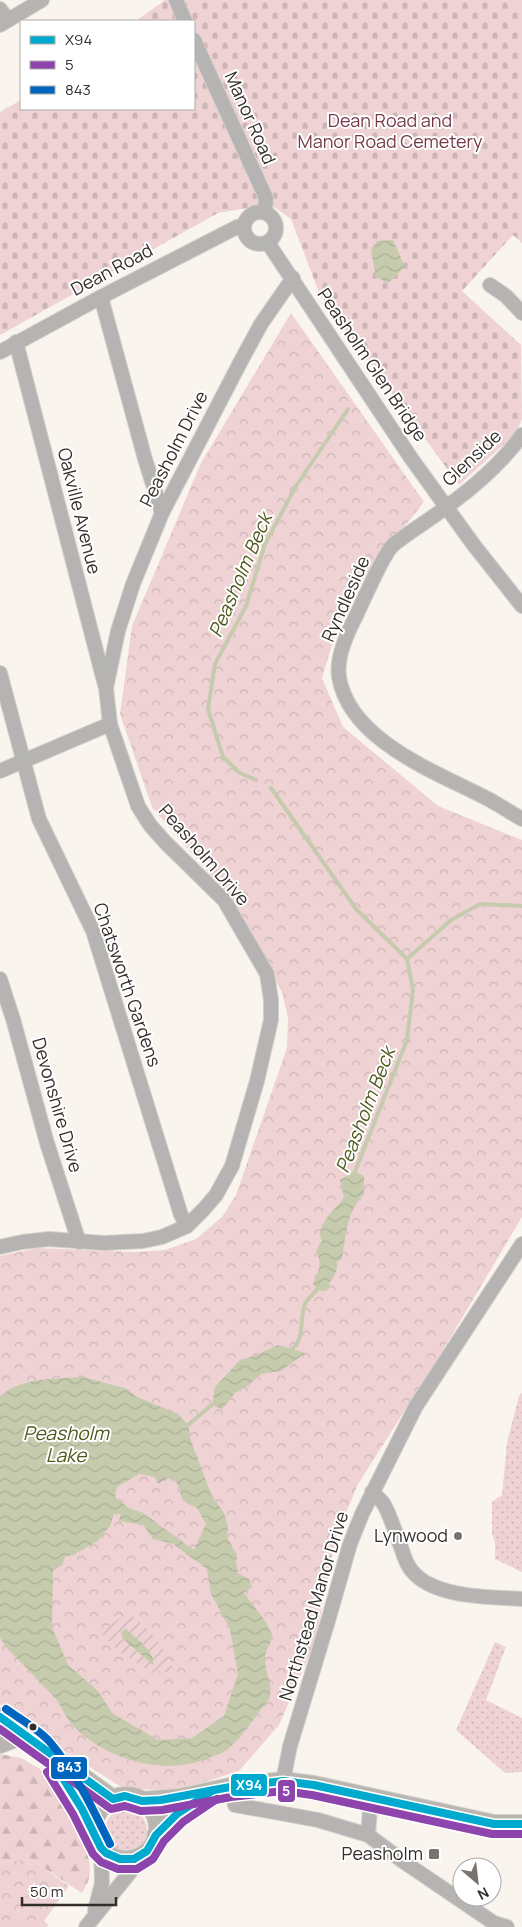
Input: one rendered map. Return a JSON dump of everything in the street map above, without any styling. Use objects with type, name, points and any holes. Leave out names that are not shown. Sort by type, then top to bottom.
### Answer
[{"type":"main road","points":[[0,1717],[113,1799]]},
{"type":"main road","points":[[0,1744],[24,1735]]},
{"type":"main road","points":[[41,1747],[70,1787],[106,1853],[120,1859],[134,1858],[147,1851],[156,1835],[177,1814],[201,1797],[222,1789]]},
{"type":"main road","points":[[98,1841],[94,1826],[98,1813],[102,1807],[113,1799],[125,1796],[142,1801],[179,1798],[222,1789],[283,1781],[371,1797],[494,1824],[522,1824]]},
{"type":"main road","points":[[142,1801],[152,1810],[155,1816],[157,1822],[156,1835]]},
{"type":"street","points":[[3,18],[42,0]]},
{"type":"street","points":[[176,0],[185,20]]},
{"type":"street","name":"Manor Road","points":[[195,42],[266,198],[265,212],[274,220],[276,227],[275,236],[268,243]]},
{"type":"street","points":[[265,212],[250,215],[244,226],[245,236],[249,241],[262,245],[268,243]]},
{"type":"street","name":"Dean Road","points":[[0,352],[101,297],[237,227],[244,226]]},
{"type":"street","name":"Peasholm Glen Bridge","points":[[268,243],[446,508]]},
{"type":"street","name":"Peasholm Drive","points":[[0,1247],[49,1239],[104,1243],[143,1241],[162,1237],[187,1226],[216,1195],[232,1166],[272,1020],[271,995],[267,974],[224,900],[166,842],[150,824],[138,806],[110,724],[106,688],[118,632],[133,584],[162,513],[261,324],[293,278]]},
{"type":"street","points":[[490,285],[506,296],[522,313]]},
{"type":"street","points":[[101,297],[145,459],[162,513]]},
{"type":"street","name":"Oakville Avenue","points":[[16,342],[106,688]]},
{"type":"street","name":"Glenside","points":[[446,508],[500,461],[522,435]]},
{"type":"street","points":[[446,508],[522,606]]},
{"type":"street","name":"Ryndleside","points":[[446,508],[391,547],[350,628],[340,657],[339,676],[345,698],[359,718],[380,739],[441,777],[490,800],[522,819]]},
{"type":"street","name":"Chatsworth Gardens","points":[[0,673],[39,819],[93,931],[181,1215],[187,1226]]},
{"type":"street","points":[[0,771],[110,724]]},
{"type":"street","name":"Devonshire Drive","points":[[0,979],[47,1143],[78,1242]]},
{"type":"street","name":"Northstead Manor Drive","points":[[283,1781],[290,1746],[350,1544],[372,1492],[416,1406],[520,1250]]},
{"type":"street","points":[[372,1492],[384,1504],[412,1572],[429,1584],[455,1593],[522,1599]]},
{"type":"street","points":[[222,1789],[235,1805],[318,1820],[368,1835],[404,1862],[494,1923],[507,1927]]},
{"type":"street","points":[[368,1835],[371,1797]]},
{"type":"street","points":[[90,1922],[102,1883],[98,1841]]},
{"type":"street","points":[[90,1922],[147,1851]]},
{"type":"green space","name":"Dean Road and Manor Road Cemetery","points":[[165,0],[522,0],[522,243],[513,235],[462,291],[521,345],[522,419],[516,433],[459,485],[320,295],[291,219],[270,204],[218,213],[0,335],[0,112],[20,101],[20,110],[195,110],[195,20],[137,20]]},
{"type":"green space","points":[[291,313],[424,502],[345,602],[322,678],[343,727],[438,806],[522,840],[522,1217],[437,1360],[358,1484],[336,1537],[315,1642],[279,1725],[239,1771],[176,1791],[123,1788],[49,1741],[0,1704],[0,1256],[38,1248],[135,1252],[165,1250],[196,1239],[222,1217],[236,1195],[287,1048],[288,1018],[282,992],[231,899],[152,807],[120,714],[132,626],[201,463]]},
{"type":"green space","points":[[522,1393],[522,1572],[495,1559],[495,1542],[492,1533],[492,1502],[502,1495],[507,1443],[519,1396]]},
{"type":"green space","points":[[130,1615],[144,1626],[161,1645],[173,1669],[170,1672],[149,1671],[122,1653],[102,1635],[113,1622]]},
{"type":"green space","points":[[495,1642],[506,1647],[486,1700],[522,1718],[522,1772],[505,1773],[456,1730]]},
{"type":"green space","points":[[0,1754],[21,1758],[52,1776],[71,1805],[69,1815],[81,1837],[90,1869],[88,1882],[82,1893],[30,1859],[0,1863]]},
{"type":"green space","points":[[130,1809],[138,1812],[144,1818],[147,1830],[144,1842],[138,1848],[122,1851],[114,1848],[108,1842],[105,1826],[108,1818],[114,1812]]},
{"type":"green space","points":[[30,1859],[69,1886],[44,1921],[49,1925],[46,1927],[0,1927],[0,1863]]},
{"type":"water","points":[[393,240],[405,267],[388,283],[376,277],[371,250],[377,241]]},
{"type":"water","points":[[354,1171],[364,1176],[364,1194],[350,1217],[342,1259],[337,1262],[336,1271],[329,1283],[329,1287],[324,1291],[318,1290],[313,1284],[320,1265],[316,1253],[322,1241],[321,1230],[327,1218],[344,1198],[340,1180]]},
{"type":"water","points":[[278,1345],[305,1353],[281,1371],[261,1374],[249,1385],[235,1393],[222,1409],[212,1405],[215,1387],[240,1360]]},
{"type":"water","name":"Peasholm Lake","points":[[83,1377],[128,1389],[135,1396],[178,1414],[188,1425],[191,1441],[211,1494],[224,1513],[228,1526],[227,1537],[237,1555],[238,1573],[249,1579],[252,1587],[244,1593],[266,1622],[273,1637],[265,1658],[270,1687],[269,1699],[239,1738],[226,1750],[194,1763],[176,1766],[139,1762],[121,1757],[88,1739],[74,1727],[56,1699],[5,1646],[0,1637],[0,1396],[19,1385],[29,1382]],"holes":[[[139,1474],[155,1477],[158,1484],[170,1477],[177,1483],[183,1501],[197,1508],[206,1524],[194,1550],[143,1513],[129,1508],[115,1497],[117,1487]],[[114,1514],[121,1514],[119,1521],[143,1525],[153,1539],[173,1544],[207,1569],[211,1594],[230,1629],[238,1674],[224,1716],[192,1738],[158,1740],[112,1713],[98,1691],[68,1665],[52,1627],[53,1571],[62,1565],[65,1557],[73,1555],[98,1541],[110,1526]]]},
{"type":"water","points":[[126,1629],[148,1650],[153,1660],[153,1665],[123,1639],[121,1632]]},
{"type":"waterway","name":"Peasholm Beck","points":[[256,780],[240,773],[223,757],[208,709],[215,664],[246,606],[265,544],[296,486],[348,409]]},
{"type":"waterway","name":"Peasholm Beck","points":[[271,788],[356,909],[407,959],[413,990],[407,1040],[354,1174]]},
{"type":"waterway","points":[[407,959],[451,920],[480,904],[522,906]]},
{"type":"waterway","name":"Peasholm Beck","points":[[289,1351],[298,1342],[305,1304],[319,1285]]},
{"type":"waterway","name":"Peasholm Beck","points":[[188,1425],[215,1402]]},
{"type":"transit line","name":"843","points":[[6,1709],[40,1732],[49,1741],[83,1791],[110,1844]]},
{"type":"transit line","name":"X94","points":[[0,1717],[113,1799],[125,1796],[142,1801],[161,1800],[230,1787],[283,1781],[314,1785],[494,1824],[522,1824]]},
{"type":"transit line","name":"5","points":[[0,1729],[111,1809],[125,1806],[141,1811],[162,1810],[231,1797],[283,1791],[312,1795],[492,1834],[522,1834]]},
{"type":"transit line","name":"X94","points":[[56,1767],[82,1809],[101,1848],[106,1853],[120,1859],[134,1859],[147,1851],[156,1835],[177,1814],[212,1791]]},
{"type":"transit line","name":"5","points":[[47,1772],[73,1814],[93,1854],[101,1862],[118,1869],[137,1869],[153,1859],[164,1841],[183,1822],[217,1799]]},
{"type":"place","name":"Lynwood","points":[[458,1536]]},
{"type":"place","name":"Peasholm","points":[[434,1854]]}]
